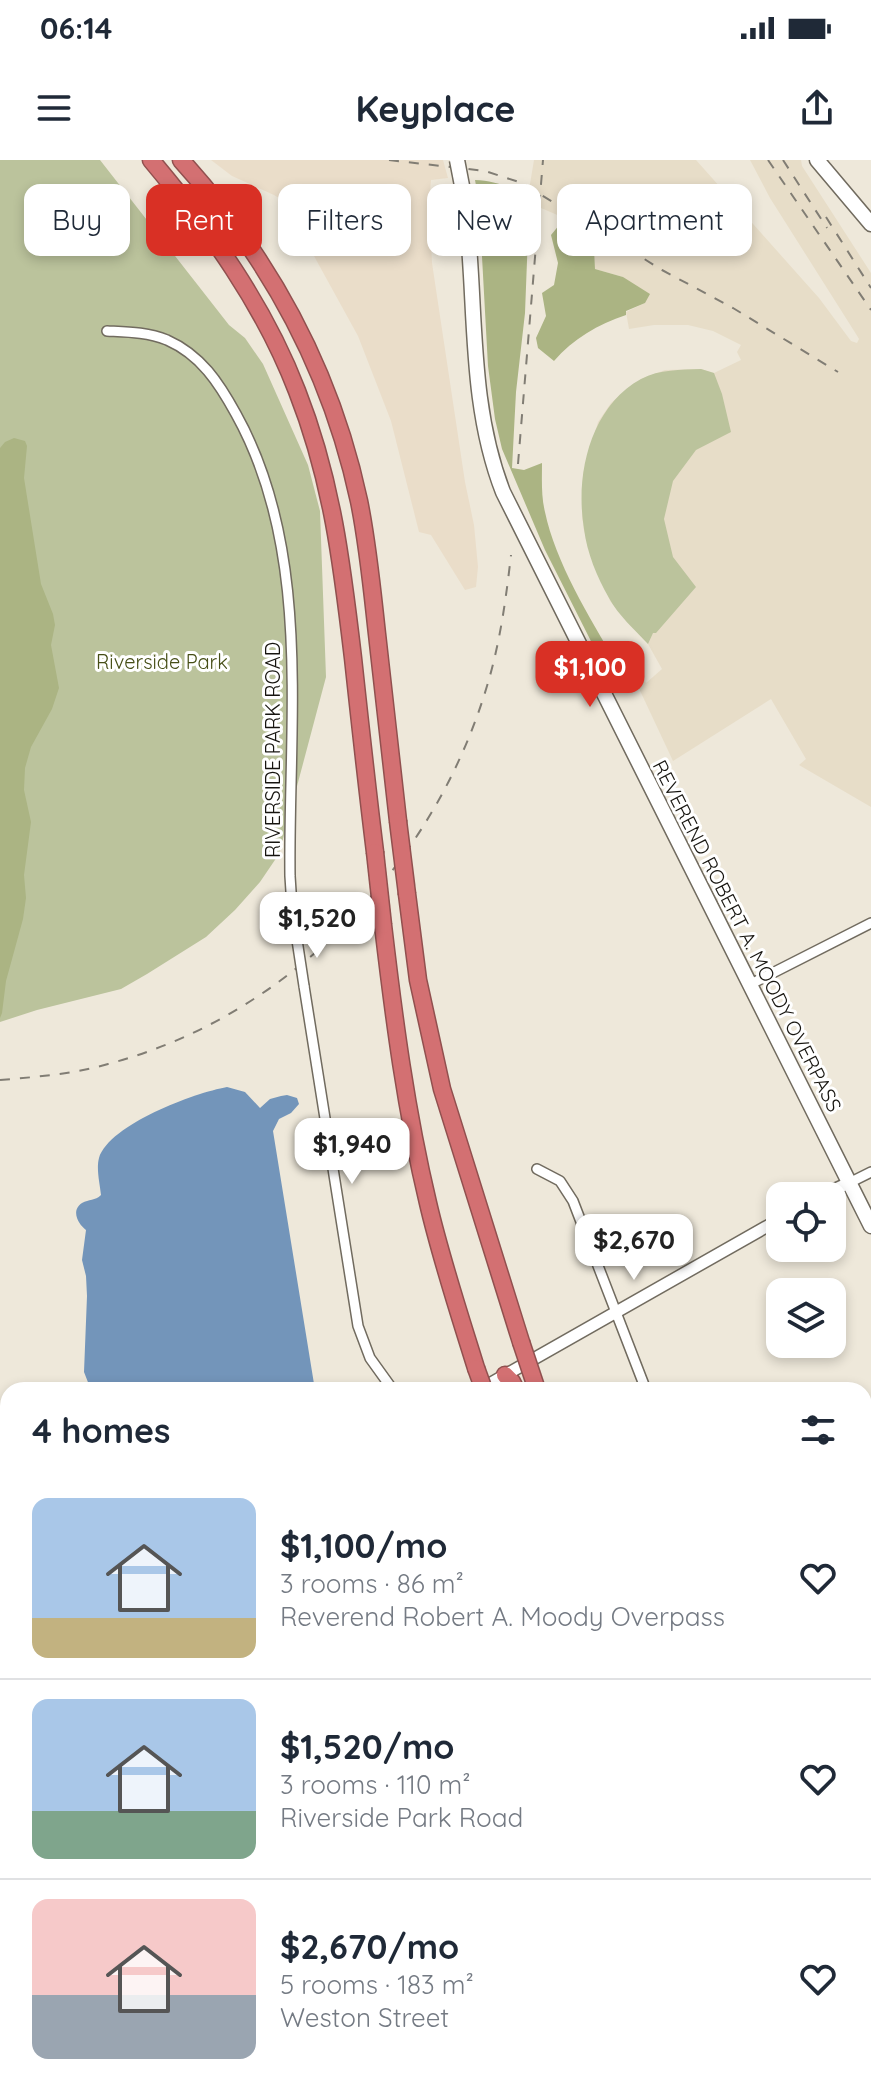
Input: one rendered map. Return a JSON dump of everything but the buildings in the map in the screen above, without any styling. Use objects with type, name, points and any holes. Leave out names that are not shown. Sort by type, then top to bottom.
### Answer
[{"type":"highway","points":[[151,160],[194,214],[246,289],[285,362],[311,429],[329,493],[340,549],[397,1044],[418,1161],[438,1244],[479,1382]]},
{"type":"highway","points":[[181,160],[201,184]]},
{"type":"highway","points":[[194,160],[212,184]]},
{"type":"highway","points":[[257,256],[296,322],[325,389],[346,449],[368,557],[418,980],[455,1135],[534,1382]]},
{"type":"main road","name":"REVEREND ROBERT A. MOODY OVERPASS","points":[[457,160],[464,196],[479,398],[497,476],[533,554],[871,1226]]},
{"type":"main road","points":[[817,160],[871,224]]},
{"type":"street","name":"RIVERSIDE PARK ROAD","points":[[107,331],[137,332],[160,338],[183,349],[201,363],[219,384],[245,430],[266,480],[282,556],[292,632],[292,907],[358,1326],[370,1358],[387,1382]]},
{"type":"street","points":[[749,985],[871,923]]},
{"type":"street","points":[[537,1169],[560,1181],[573,1201],[643,1382]]},
{"type":"street","points":[[846,1184],[871,1172]]},
{"type":"street","points":[[505,1382],[617,1312],[766,1227]]},
{"type":"shaded area","points":[[211,160],[443,160],[448,178],[431,180],[431,184],[427,184],[427,256],[432,256],[474,525],[478,567],[476,587],[465,590],[431,535],[419,532],[391,421],[358,336],[314,256],[411,256],[411,184],[278,184],[278,197],[262,190],[262,184],[250,184],[232,176]]},
{"type":"shaded area","points":[[534,160],[696,160],[717,184],[557,184],[557,215],[541,208],[541,184],[530,184]]},
{"type":"shaded area","points":[[750,160],[801,160],[871,273],[871,807],[799,765],[806,759],[771,699],[673,761],[628,665],[634,671],[640,670],[646,683],[662,669],[648,644],[610,601],[584,531],[583,474],[598,422],[619,396],[641,379],[665,370],[701,369],[714,373],[741,360],[737,352],[741,345],[713,331],[688,325],[629,329],[626,312],[645,303],[623,277],[595,269],[594,256],[752,256],[752,223],[819,298],[851,341],[857,343],[859,339],[770,198]]},
{"type":"green space","name":"Riverside Park","points":[[0,160],[100,160],[119,184],[24,184],[24,256],[130,256],[130,198],[146,219],[146,256],[175,256],[229,325],[245,338],[263,364],[308,465],[320,511],[326,677],[279,854],[235,910],[206,937],[121,989],[0,1022]]},
{"type":"green space","points":[[475,180],[499,184],[476,184]]},
{"type":"green space","points":[[557,228],[557,256],[594,256],[595,269],[623,277],[650,294],[645,303],[587,333],[554,361],[538,348],[536,338],[546,316],[542,293],[554,285],[558,263],[551,235]]},
{"type":"green space","points":[[482,256],[527,256],[512,468],[524,470],[542,463],[544,506],[557,550],[574,589],[616,662],[605,669],[545,550],[502,449],[488,366]]},
{"type":"green space","points":[[701,369],[714,373],[731,432],[696,450],[673,481],[664,519],[673,557],[696,587],[653,633],[648,644],[613,604],[593,565],[585,538],[582,508],[585,465],[598,425],[624,391],[655,373]]},
{"type":"green space","points":[[14,438],[25,441],[27,446],[24,478],[41,584],[55,625],[51,645],[59,688],[52,709],[31,747],[25,768],[24,790],[31,822],[24,875],[26,898],[0,1018],[0,448]]},
{"type":"water","points":[[227,1087],[245,1092],[260,1108],[270,1099],[287,1095],[297,1098],[299,1104],[279,1119],[273,1131],[314,1382],[88,1382],[84,1372],[87,1296],[82,1260],[86,1230],[78,1221],[78,1206],[101,1195],[99,1158],[106,1145],[136,1122],[195,1096]]},
{"type":"railway","points":[[389,160],[485,171],[522,183],[662,270],[733,308],[838,372]]},
{"type":"railway","points":[[518,464],[543,160]]},
{"type":"railway","points":[[768,160],[871,310]]},
{"type":"railway","points":[[783,160],[827,228]]},
{"type":"railway","points":[[826,217],[871,288]]},
{"type":"railway","points":[[0,1080],[95,1067],[174,1041],[237,1010],[294,970],[346,924],[392,871],[431,813],[463,751],[492,670],[511,555]]}]
